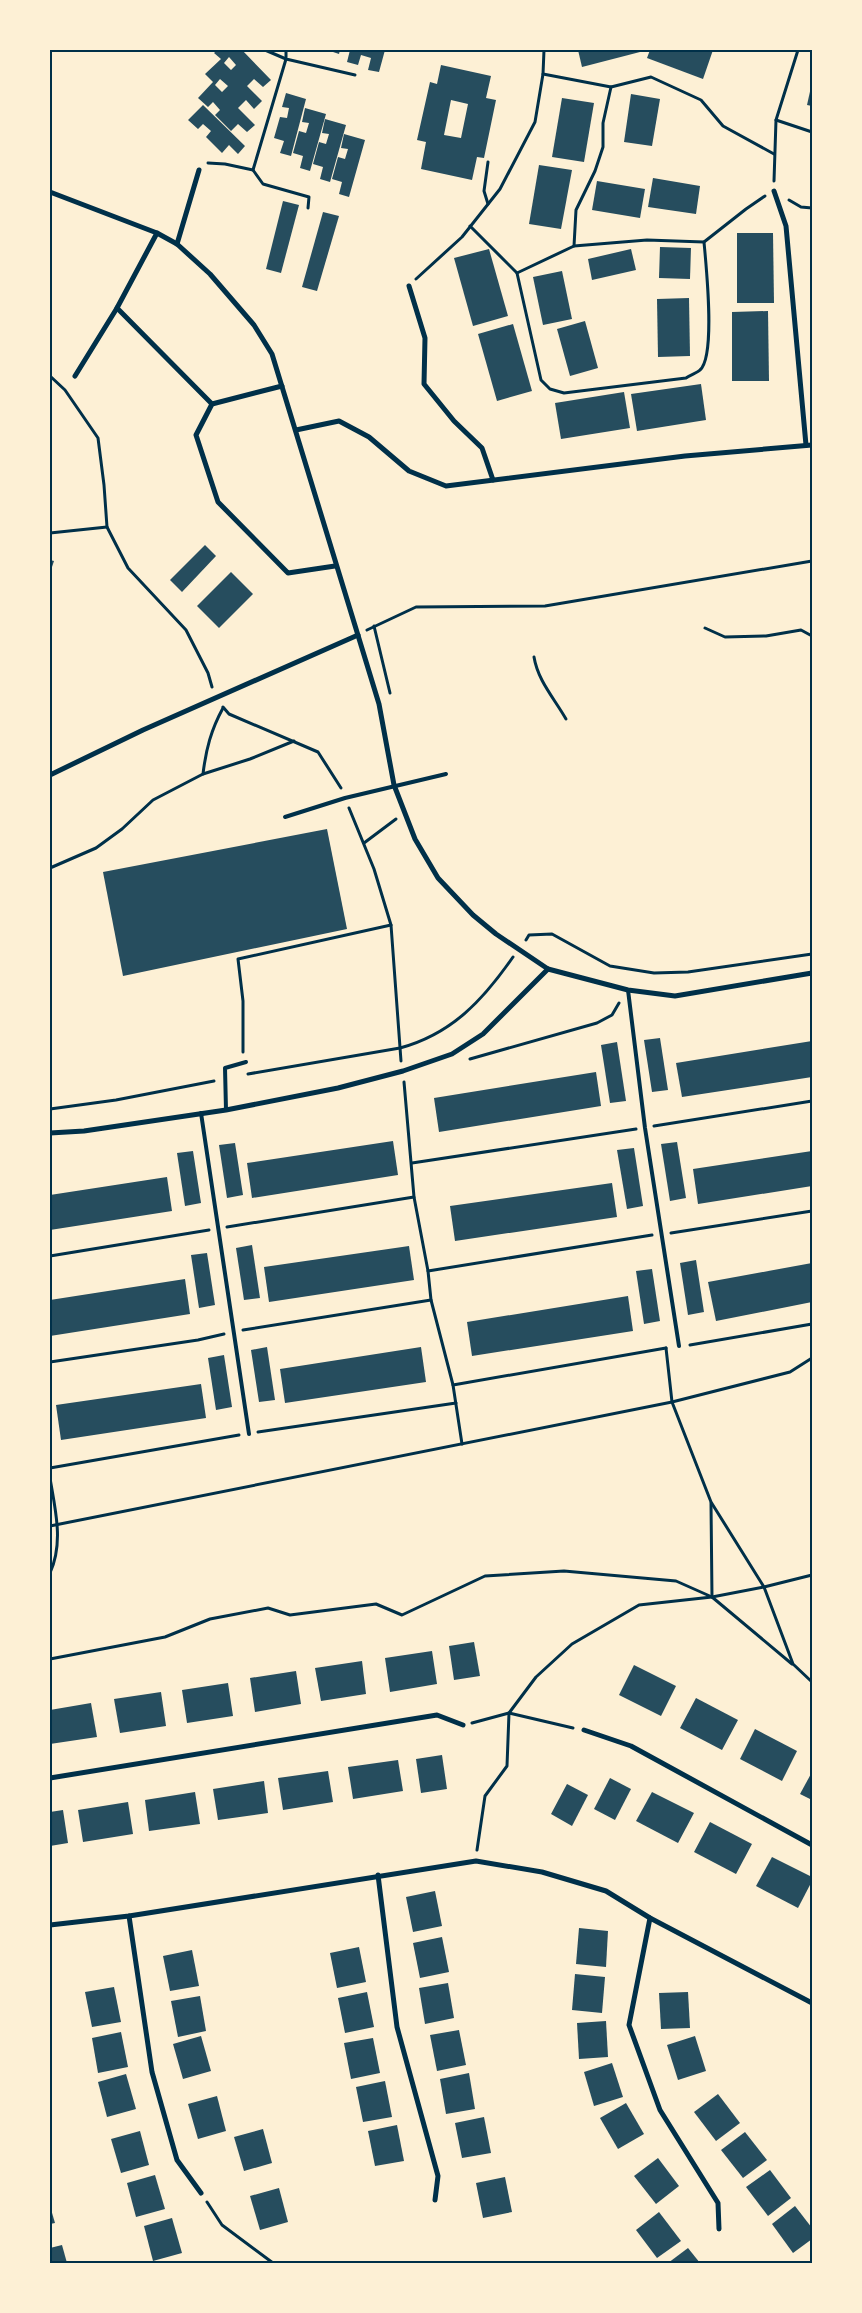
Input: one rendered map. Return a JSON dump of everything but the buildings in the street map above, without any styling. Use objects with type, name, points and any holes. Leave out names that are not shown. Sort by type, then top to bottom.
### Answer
[{"type":"street","points":[[177,244],[199,170]]},
{"type":"street","points":[[296,430],[339,421],[369,438],[409,471],[446,486],[685,456],[809,445],[786,226],[774,191]]},
{"type":"street","points":[[50,192],[156,233],[177,244],[210,274],[254,325],[272,354],[335,566],[379,704],[394,785],[404,815],[415,839],[438,878],[472,916],[518,950],[548,968],[628,990],[675,996],[812,973]]},
{"type":"street","points":[[76,376],[117,308],[156,233]]},
{"type":"street","points":[[409,286],[425,338],[424,384],[454,421],[482,448],[492,480]]},
{"type":"street","points":[[117,308],[212,404]]},
{"type":"street","points":[[282,386],[212,404],[196,435],[218,502],[288,573],[335,566]]},
{"type":"street","points":[[50,775],[143,730],[358,635]]},
{"type":"street","points":[[50,1132],[84,1131],[226,1110],[338,1088],[402,1071],[452,1054],[483,1034],[548,968]]},
{"type":"street","points":[[50,1778],[438,1715],[463,1725]]},
{"type":"street","points":[[584,1730],[631,1746],[812,1845]]},
{"type":"street","points":[[50,1926],[129,1916],[378,1875],[476,1861],[542,1872],[606,1891],[650,1918],[812,2003]]},
{"type":"street","points":[[378,1875],[397,2027],[438,2176],[435,2200]]},
{"type":"street","points":[[129,1916],[152,2072],[177,2160],[202,2193]]},
{"type":"street","points":[[650,1918],[628,2025],[660,2110],[718,2203],[718,2229]]},
{"type":"lane","points":[[285,817],[345,798],[446,774]]},
{"type":"lane","points":[[628,990],[645,1128],[679,1346]]},
{"type":"lane","points":[[226,1110],[224,1068],[245,1062]]},
{"type":"lane","points":[[202,1113],[249,1434]]},
{"type":"path","points":[[265,50],[286,59],[355,75]]},
{"type":"path","points":[[253,170],[286,59],[286,50]]},
{"type":"path","points":[[409,286],[462,237],[500,189],[535,122],[543,74],[544,50]]},
{"type":"path","points":[[774,191],[776,120],[798,50]]},
{"type":"path","points":[[543,74],[611,87],[651,77],[701,100],[723,126],[774,154]]},
{"type":"path","points":[[574,246],[576,210],[595,171],[603,146],[604,123],[611,87]]},
{"type":"path","points":[[776,120],[810,131]]},
{"type":"path","points":[[488,162],[484,192],[488,205]]},
{"type":"path","points":[[199,170],[208,163],[253,170],[263,184],[309,197],[308,208]]},
{"type":"path","points":[[518,273],[574,246],[647,240],[704,242],[746,209],[774,191]]},
{"type":"path","points":[[774,191],[800,207],[812,208]]},
{"type":"path","points":[[470,226],[518,273],[541,380],[550,390],[564,393],[686,378],[701,370],[707,354],[708,300],[704,242]]},
{"type":"path","points":[[50,376],[65,390],[98,438],[107,527],[128,568],[186,630],[208,673],[216,699],[229,714],[318,752],[337,779],[364,843],[391,926],[414,1197],[428,1271],[431,1300],[452,1385],[462,1444]]},
{"type":"path","points":[[50,533],[107,527]]},
{"type":"path","points":[[358,635],[416,607],[545,606],[812,561]]},
{"type":"path","points":[[374,626],[390,696]]},
{"type":"path","points":[[705,628],[725,637],[766,636],[801,630],[812,636]]},
{"type":"path","points":[[534,657],[540,680],[553,696],[566,719]]},
{"type":"path","points":[[203,774],[206,748],[212,727],[224,708]]},
{"type":"path","points":[[50,868],[96,848],[122,830],[153,800],[203,774],[250,759],[294,741]]},
{"type":"path","points":[[364,843],[404,815]]},
{"type":"path","points":[[391,926],[238,959],[243,1001],[242,1041],[245,1075],[400,1048],[423,1042],[448,1028],[480,998],[529,935],[552,934],[610,966],[654,973],[688,972],[812,954]]},
{"type":"path","points":[[520,934],[527,938]]},
{"type":"path","points":[[470,1059],[597,1023],[612,1015],[628,990]]},
{"type":"path","points":[[50,1109],[116,1100],[225,1079]]},
{"type":"path","points":[[412,1163],[812,1101]]},
{"type":"path","points":[[50,1256],[414,1197]]},
{"type":"path","points":[[428,1271],[661,1233],[689,1231],[812,1211]]},
{"type":"path","points":[[50,1362],[198,1340],[235,1331],[431,1300]]},
{"type":"path","points":[[452,1385],[812,1324]]},
{"type":"path","points":[[666,1348],[672,1402],[711,1502],[764,1587],[793,1664]]},
{"type":"path","points":[[50,1526],[672,1402],[790,1372],[812,1358]]},
{"type":"path","points":[[50,1478],[58,1525],[56,1560],[50,1572]]},
{"type":"path","points":[[711,1502],[712,1597]]},
{"type":"path","points":[[50,1659],[165,1637],[210,1618],[268,1608],[290,1616],[376,1604],[402,1615],[485,1576],[564,1570],[676,1581],[712,1597],[812,1682]]},
{"type":"path","points":[[476,1861],[484,1796],[507,1766],[509,1713],[536,1677],[572,1644],[639,1605],[712,1597],[812,1575]]},
{"type":"path","points":[[463,1725],[509,1713],[584,1730]]},
{"type":"path","points":[[202,2193],[222,2225],[273,2263]]}]
